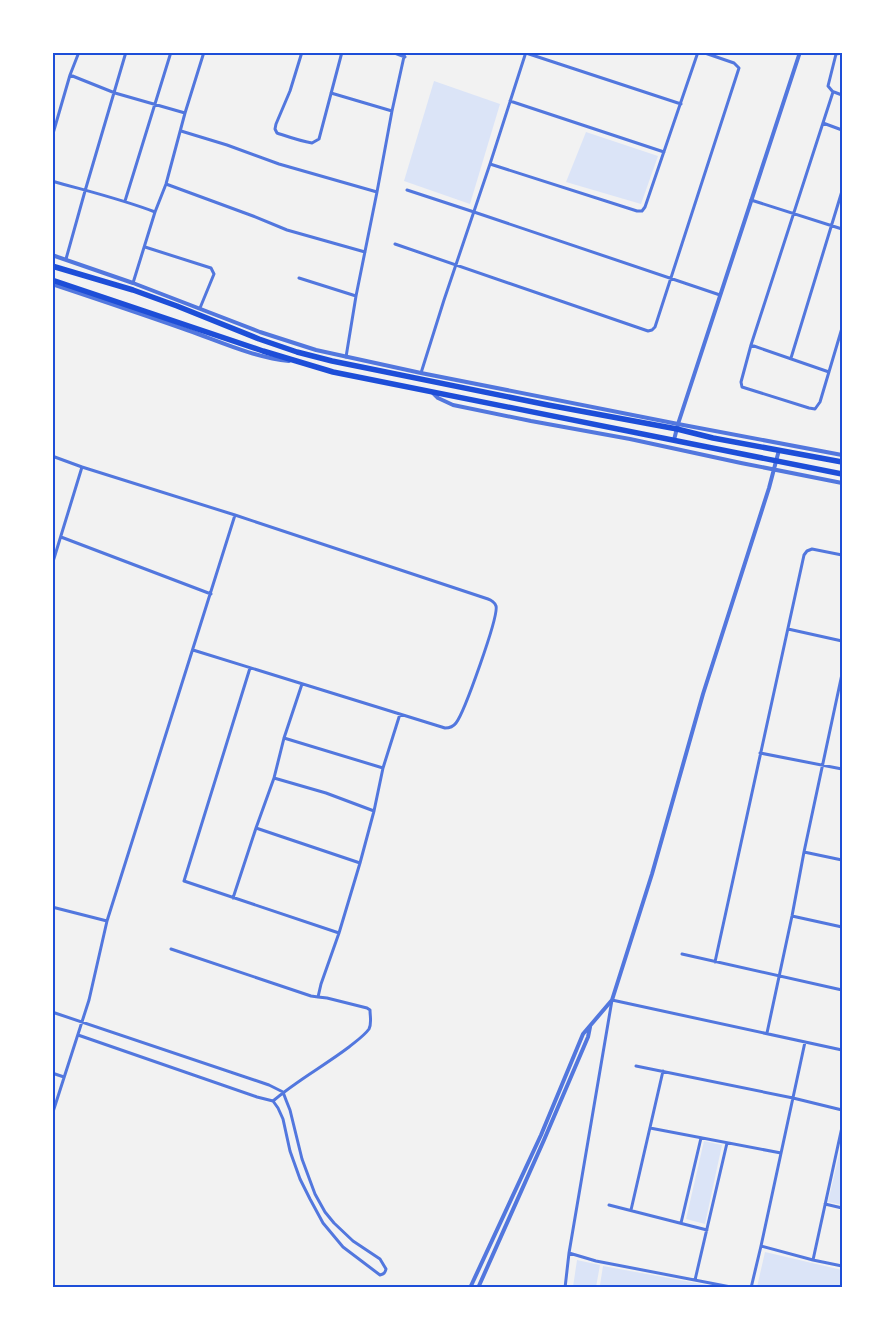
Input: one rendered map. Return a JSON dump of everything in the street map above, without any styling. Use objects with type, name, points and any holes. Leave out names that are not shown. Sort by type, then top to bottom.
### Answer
[{"type":"highway","points":[[52,266],[117,285],[177,306],[259,339],[332,361],[538,403],[677,426],[713,438],[842,462]]},
{"type":"highway","points":[[52,280],[296,362],[333,372],[842,474]]},
{"type":"highway","points":[[259,339],[260,332]]},
{"type":"street","points":[[52,137],[79,52]]},
{"type":"street","points":[[66,260],[126,52]]},
{"type":"street","points":[[125,201],[171,52]]},
{"type":"street","points":[[133,283],[166,184],[204,52]]},
{"type":"street","points":[[302,52],[290,91],[275,129],[277,133],[312,144],[319,139],[342,52]]},
{"type":"street","points":[[346,357],[392,111],[405,55],[392,52]]},
{"type":"street","points":[[490,164],[640,211],[645,207],[698,52]]},
{"type":"street","points":[[395,244],[650,331],[655,327],[738,68],[734,63],[702,52]]},
{"type":"street","points":[[674,440],[800,52]]},
{"type":"street","points":[[421,373],[526,53],[681,104]]},
{"type":"street","points":[[842,53],[836,54],[828,86],[833,92],[842,95]]},
{"type":"street","points":[[70,76],[114,93],[185,113]]},
{"type":"street","points":[[833,92],[751,345],[741,382],[742,387],[809,408],[815,408],[820,402],[842,328]]},
{"type":"street","points":[[332,93],[392,111]]},
{"type":"street","points":[[510,101],[664,152]]},
{"type":"street","points":[[823,123],[842,130]]},
{"type":"street","points":[[180,131],[227,145],[279,164],[378,192]]},
{"type":"street","points":[[52,181],[125,201],[156,212]]},
{"type":"street","points":[[166,184],[245,212],[287,230],[365,252]]},
{"type":"street","points":[[407,190],[720,295]]},
{"type":"street","points":[[791,358],[842,191]]},
{"type":"street","points":[[751,200],[842,230]]},
{"type":"street","points":[[145,247],[212,268],[214,274],[200,308]]},
{"type":"street","points":[[52,255],[133,283],[260,332],[316,350],[677,426],[842,455]]},
{"type":"street","points":[[299,278],[356,296]]},
{"type":"street","points":[[52,284],[115,304],[251,354],[270,359],[296,362]]},
{"type":"street","points":[[751,345],[829,372]]},
{"type":"street","points":[[430,391],[438,398],[453,405],[530,422],[630,439],[842,483]]},
{"type":"street","points":[[565,1288],[569,1253],[612,1000],[652,874],[703,694],[769,488],[778,450]]},
{"type":"street","points":[[52,456],[470,592],[493,601],[496,606],[491,630],[468,698],[456,723],[449,728],[193,650]]},
{"type":"street","points":[[52,565],[82,467]]},
{"type":"street","points":[[52,1114],[89,1000],[107,921],[235,515]]},
{"type":"street","points":[[61,538],[211,594]]},
{"type":"street","points":[[715,962],[805,553],[816,549],[842,555]]},
{"type":"street","points":[[788,629],[842,641]]},
{"type":"street","points":[[250,668],[184,880],[338,933]]},
{"type":"street","points":[[767,1033],[842,674]]},
{"type":"street","points":[[233,898],[274,778],[284,738],[302,684]]},
{"type":"street","points":[[836,704],[842,705]]},
{"type":"street","points":[[318,997],[360,863],[383,768],[400,714]]},
{"type":"street","points":[[284,738],[383,768]]},
{"type":"street","points":[[760,753],[842,769]]},
{"type":"street","points":[[274,778],[374,811]]},
{"type":"street","points":[[256,828],[360,863]]},
{"type":"street","points":[[804,852],[842,860]]},
{"type":"street","points":[[52,907],[107,921]]},
{"type":"street","points":[[792,916],[842,927]]},
{"type":"street","points":[[171,949],[311,996],[328,998],[370,1010],[370,1028],[333,1059],[282,1092],[273,1101]]},
{"type":"street","points":[[682,954],[842,990]]},
{"type":"street","points":[[470,1288],[541,1135],[583,1034],[612,1000]]},
{"type":"street","points":[[612,1000],[842,1050]]},
{"type":"street","points":[[52,1012],[269,1085],[282,1092],[290,1110],[302,1159],[325,1212],[342,1232],[380,1258],[386,1272],[380,1274],[343,1247],[323,1223],[300,1179],[290,1151],[282,1119],[273,1101],[78,1035]]},
{"type":"street","points":[[478,1288],[567,1087],[588,1037],[590,1027]]},
{"type":"street","points":[[751,1288],[805,1042]]},
{"type":"street","points":[[636,1066],[793,1098],[842,1110]]},
{"type":"street","points":[[631,1210],[663,1072]]},
{"type":"street","points":[[52,1073],[64,1077]]},
{"type":"street","points":[[562,1085],[567,1087]]},
{"type":"street","points":[[813,1260],[842,1127]]},
{"type":"street","points":[[650,1128],[781,1153]]},
{"type":"street","points":[[681,1223],[701,1138]]},
{"type":"street","points":[[695,1280],[727,1143]]},
{"type":"street","points":[[825,1204],[842,1208]]},
{"type":"street","points":[[609,1205],[707,1230]]},
{"type":"street","points":[[761,1246],[842,1266]]},
{"type":"street","points":[[569,1253],[596,1261],[736,1288]]},
{"type":"shaded area","points":[[434,81],[500,104],[470,204],[404,181]]},
{"type":"shaded area","points":[[586,132],[658,156],[641,204],[566,182]]},
{"type":"shaded area","points":[[704,1141],[722,1145],[705,1224],[686,1219]]},
{"type":"shaded area","points":[[842,1142],[842,1205],[828,1202]]},
{"type":"shaded area","points":[[765,1252],[842,1270],[842,1287],[757,1287]]},
{"type":"shaded area","points":[[577,1260],[600,1265],[596,1287],[573,1287]]},
{"type":"shaded area","points":[[603,1266],[718,1287],[609,1287],[600,1285]]}]
